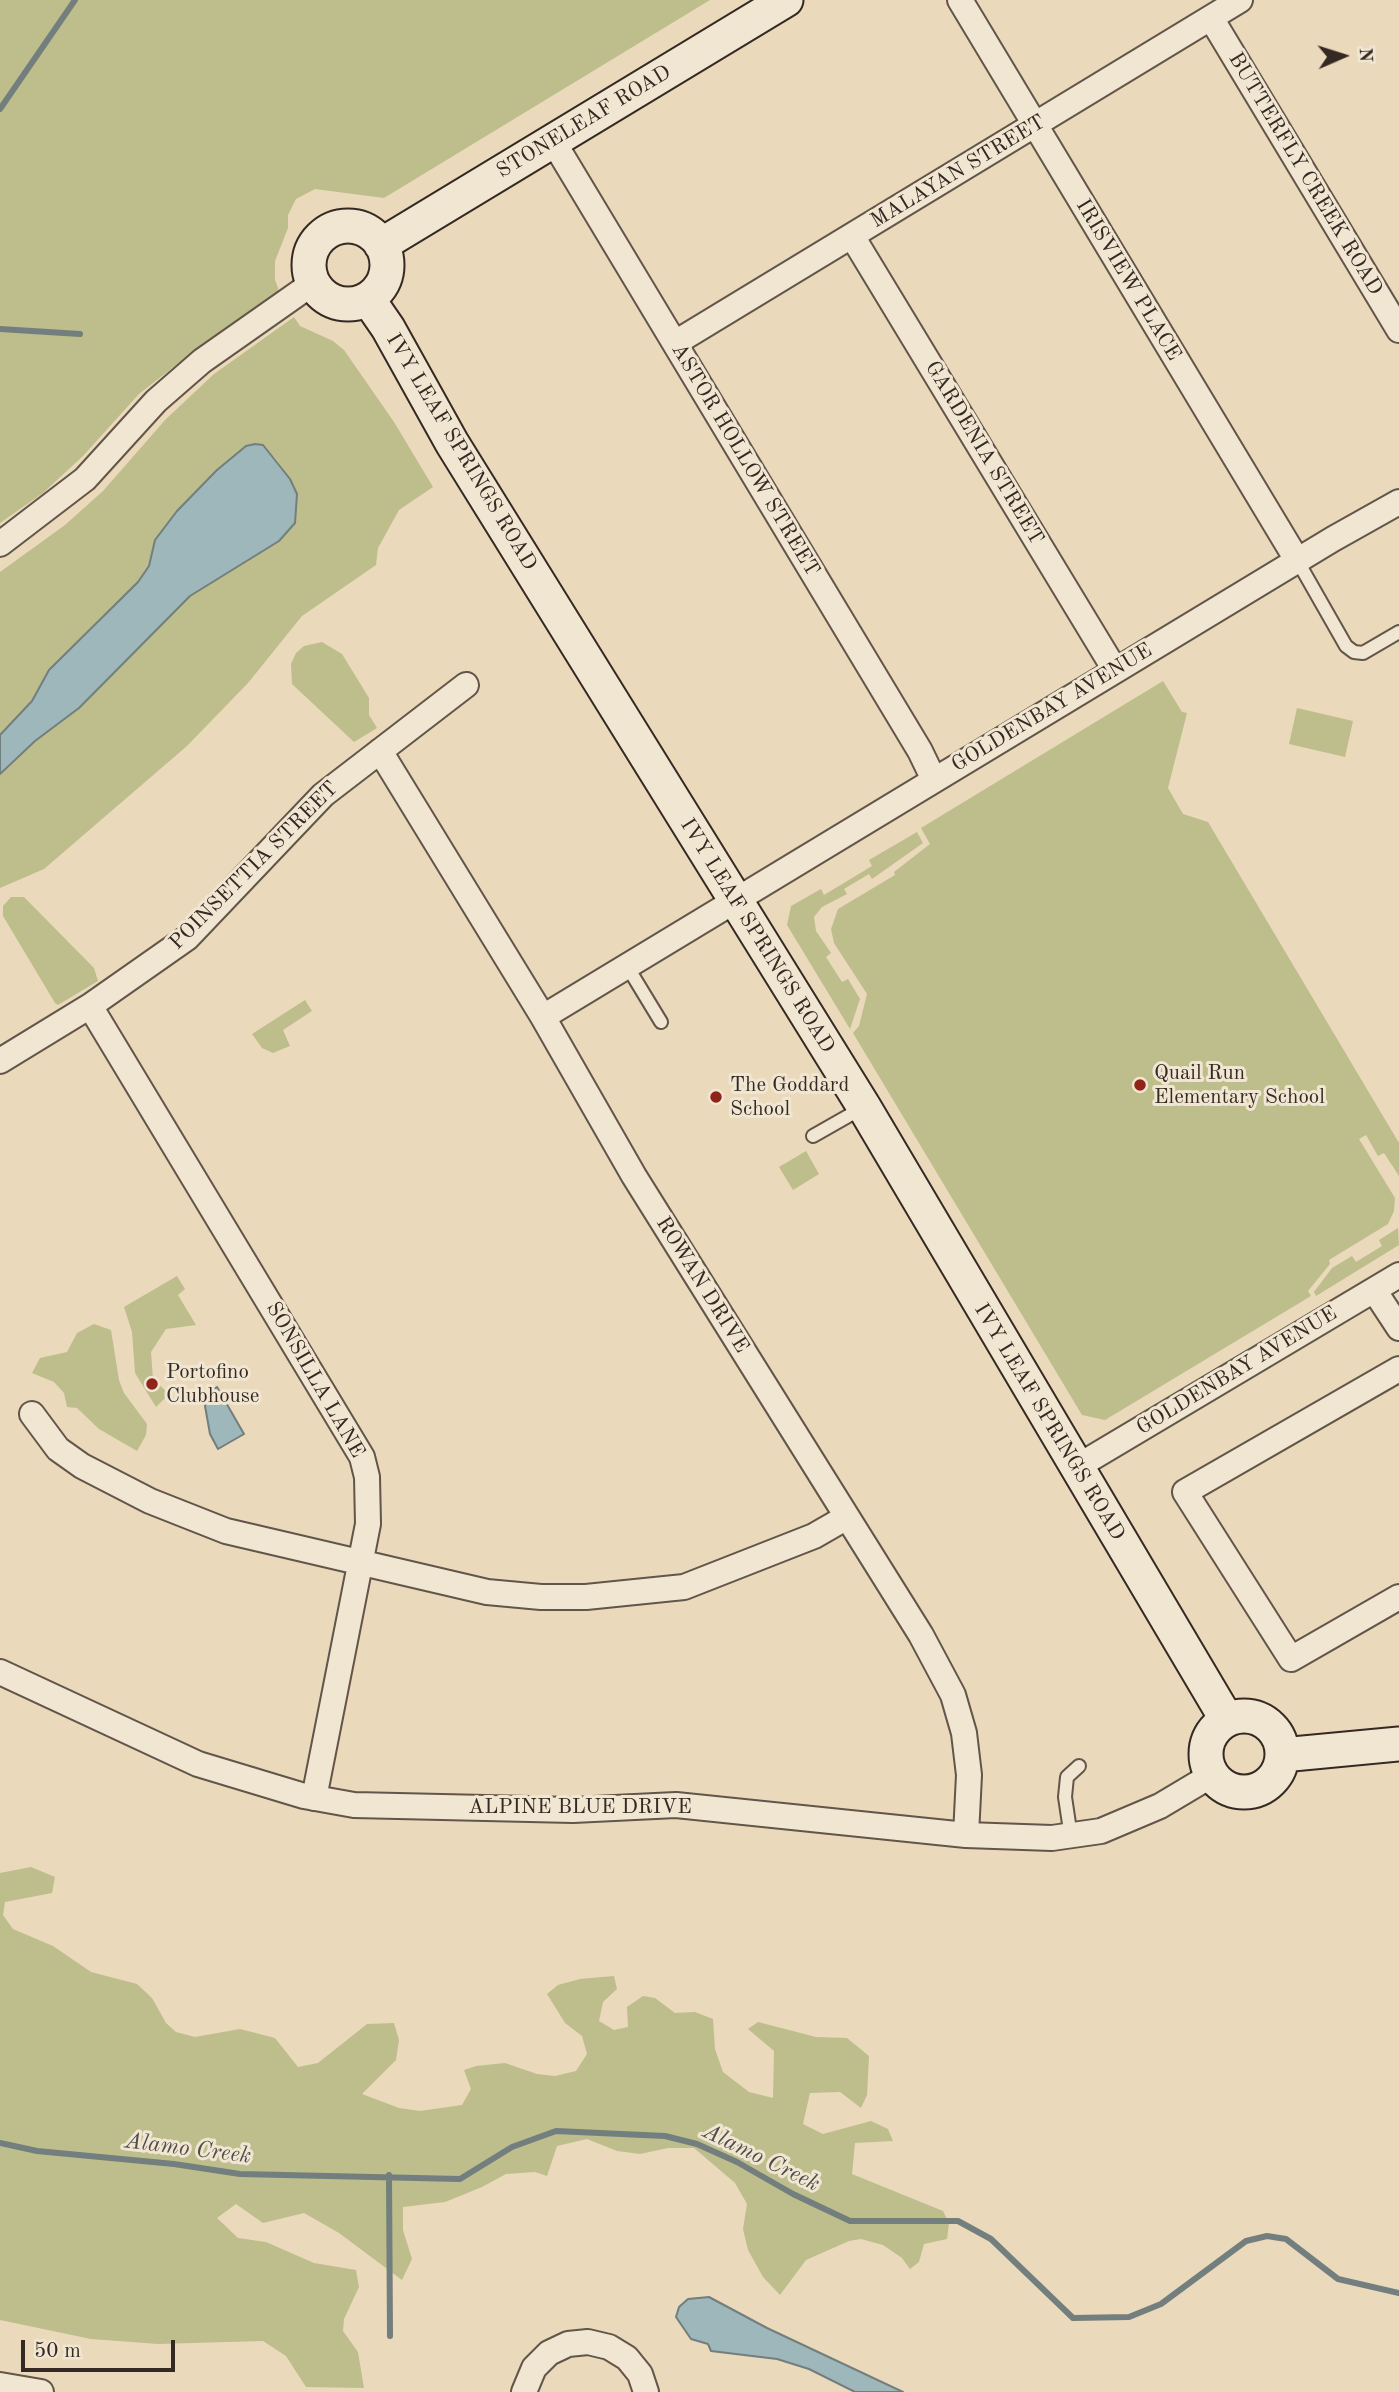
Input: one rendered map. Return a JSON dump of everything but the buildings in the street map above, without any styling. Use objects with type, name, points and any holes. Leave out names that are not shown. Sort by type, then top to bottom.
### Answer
[{"type":"street","name":"STONELEAF ROAD","points":[[381,244],[786,0]]},
{"type":"street","name":"IRISVIEW PLACE","points":[[960,0],[1297,561]]},
{"type":"street","name":"MALAYAN STREET","points":[[675,343],[1240,0]]},
{"type":"street","name":"BUTTERFLY CREEK ROAD","points":[[1212,18],[1399,330]]},
{"type":"street","name":"ASTOR HOLLOW STREET","points":[[553,141],[920,751],[934,780]]},
{"type":"street","points":[[352,226],[373,235],[381,244],[385,254],[386,275],[376,293],[368,299],[348,305],[337,303],[319,292],[313,284],[309,260],[312,249],[328,231],[352,226]]},
{"type":"street","name":"GARDENIA STREET","points":[[852,236],[1115,670]]},
{"type":"street","points":[[0,544],[85,480],[156,401],[202,361],[313,284]]},
{"type":"street","name":"IVY LEAF SPRINGS ROAD","points":[[368,299],[388,328],[720,909],[864,1107],[1075,1468],[1227,1720]]},
{"type":"street","name":"GOLDENBAY AVENUE","points":[[543,1017],[1115,670],[1399,502]]},
{"type":"street","name":"POINSETTIA STREET","points":[[0,1061],[90,1006],[187,938],[323,795],[400,733],[466,685]]},
{"type":"street","name":"ROWAN DRIVE","points":[[380,751],[543,1017],[634,1177],[921,1635],[953,1695],[964,1733],[969,1775],[965,1835]]},
{"type":"street","name":"SONSILLA LANE","points":[[90,1006],[362,1457],[367,1478],[368,1524],[314,1798]]},
{"type":"street","name":"GOLDENBAY AVENUE","points":[[1075,1468],[1399,1275]]},
{"type":"street","points":[[1374,1290],[1399,1328]]},
{"type":"street","points":[[1399,1369],[1185,1492],[1291,1659],[1399,1597]]},
{"type":"street","points":[[32,1414],[58,1449],[74,1461],[150,1501],[226,1531],[360,1565],[487,1592],[541,1597],[642,1593],[684,1587],[814,1536],[847,1517]]},
{"type":"street","name":"ALPINE BLUE DRIVE","points":[[0,1672],[198,1764],[314,1798],[354,1805],[559,1810],[676,1805],[965,1835],[1071,1837],[1101,1831],[1160,1806],[1212,1775]]},
{"type":"street","points":[[1252,1717],[1268,1724],[1278,1738],[1282,1755],[1276,1773],[1254,1791],[1245,1792],[1226,1788],[1212,1775],[1206,1758],[1208,1740],[1227,1720],[1252,1717]]},
{"type":"street","points":[[1282,1755],[1323,1749],[1399,1744]]},
{"type":"street","points":[[524,2392],[534,2368],[549,2353],[568,2344],[589,2342],[609,2347],[627,2358],[639,2374],[646,2392]]},
{"type":"street","points":[[0,2385],[41,2392]]},
{"type":"lane","points":[[1297,561],[1346,646],[1354,652],[1363,653],[1399,632]]},
{"type":"lane","points":[[627,966],[661,1021]]},
{"type":"lane","points":[[813,1136],[864,1107]]},
{"type":"lane","points":[[1071,1837],[1065,1797],[1067,1777],[1079,1766]]},
{"type":"green space","points":[[0,0],[710,0],[384,198],[315,189],[296,199],[288,215],[288,228],[275,261],[275,280],[281,296],[190,354],[139,394],[83,456],[43,493],[0,523]]},
{"type":"green space","points":[[294,317],[300,326],[333,341],[344,350],[394,422],[433,487],[399,510],[378,548],[376,565],[302,616],[248,683],[187,746],[44,869],[0,888],[0,774],[35,741],[79,708],[190,596],[279,541],[290,479],[274,457],[217,470],[177,511],[155,540],[149,566],[138,582],[49,670],[32,701],[0,734],[0,572],[65,525],[103,491],[166,419],[214,374]]},
{"type":"green space","points":[[322,642],[342,654],[369,698],[369,715],[377,728],[354,742],[292,684],[291,664],[296,653],[304,646]]},
{"type":"green space","name":"Quail Run Elementary School","points":[[1163,681],[1182,712],[1187,713],[1168,788],[1183,814],[1208,822],[1399,1143],[1399,1176],[1384,1153],[1378,1156],[1366,1135],[1359,1139],[1395,1198],[1394,1211],[1388,1224],[1329,1260],[1330,1264],[1308,1291],[1311,1296],[1105,1420],[1082,1415],[853,1033],[859,1026],[867,994],[834,943],[831,929],[838,909],[895,875],[894,872],[930,844],[921,828]]},
{"type":"green space","points":[[1297,708],[1353,721],[1345,757],[1289,744]]},
{"type":"green space","points":[[917,832],[923,843],[872,879],[869,874],[844,889],[847,894],[822,907],[814,917],[816,931],[831,953],[826,957],[842,982],[848,979],[860,999],[850,1029],[787,925],[791,906],[821,889],[824,895],[872,866],[869,860]]},
{"type":"green space","points":[[11,897],[24,897],[94,968],[98,981],[58,1005],[55,1003],[3,916],[3,906]]},
{"type":"green space","points":[[305,1000],[312,1011],[283,1030],[290,1046],[273,1053],[262,1048],[252,1034]]},
{"type":"green space","points":[[806,1151],[819,1174],[793,1190],[779,1167]]},
{"type":"green space","points":[[1398,1228],[1399,1245],[1316,1296],[1314,1292],[1332,1268],[1352,1256],[1356,1262],[1382,1246],[1379,1240]]},
{"type":"green space","points":[[177,1276],[185,1289],[178,1295],[196,1325],[166,1329],[151,1352],[153,1379],[169,1394],[156,1407],[135,1373],[132,1332],[124,1307]]},
{"type":"green space","points":[[94,1324],[111,1330],[119,1380],[124,1393],[147,1424],[146,1435],[137,1451],[99,1429],[77,1408],[67,1407],[64,1393],[54,1382],[32,1373],[40,1358],[67,1352],[77,1333]]},
{"type":"green space","points":[[31,1867],[55,1877],[52,1893],[5,1902],[3,1915],[13,1929],[53,1946],[91,1972],[137,1984],[152,1998],[166,2023],[176,2032],[195,2037],[240,2029],[275,2038],[298,2067],[318,2063],[367,2024],[394,2023],[399,2040],[396,2060],[362,2094],[399,2108],[420,2111],[462,2105],[471,2089],[464,2070],[476,2066],[505,2063],[537,2074],[555,2076],[576,2071],[587,2054],[582,2036],[565,2023],[547,1994],[558,1985],[580,1979],[614,1976],[617,1989],[603,2002],[599,2021],[614,2030],[628,2027],[627,2007],[643,1996],[655,1998],[675,2013],[695,2012],[713,2019],[715,2049],[723,2072],[749,2092],[773,2098],[774,2051],[748,2029],[758,2022],[816,2037],[847,2038],[869,2056],[867,2095],[861,2108],[840,2092],[810,2093],[803,2124],[823,2134],[871,2121],[888,2129],[893,2141],[855,2143],[852,2174],[943,2211],[949,2223],[947,2239],[924,2244],[919,2262],[910,2269],[902,2258],[883,2245],[861,2239],[849,2241],[806,2260],[780,2295],[763,2277],[748,2250],[743,2229],[747,2204],[735,2183],[694,2148],[668,2148],[640,2154],[617,2151],[587,2139],[557,2146],[547,2176],[535,2172],[506,2174],[445,2202],[403,2207],[403,2230],[412,2259],[402,2280],[339,2233],[304,2213],[263,2223],[236,2204],[217,2218],[238,2238],[266,2242],[314,2263],[356,2270],[359,2287],[344,2319],[343,2331],[358,2352],[364,2388],[306,2387],[286,2356],[263,2341],[158,2344],[91,2339],[0,2320],[0,1873]]},
{"type":"water","points":[[263,445],[290,479],[297,494],[295,523],[279,541],[190,596],[79,708],[35,741],[0,774],[0,735],[32,701],[49,670],[138,582],[149,566],[155,540],[177,511],[217,470],[246,446]]},
{"type":"water","points":[[217,1387],[244,1434],[218,1449],[210,1434],[205,1406],[206,1394]]},
{"type":"water","points":[[709,2297],[767,2328],[903,2392],[855,2392],[809,2369],[777,2359],[711,2351],[708,2344],[691,2339],[676,2317],[679,2307],[688,2299]]},
{"type":"waterway","points":[[0,109],[75,0]]},
{"type":"waterway","points":[[0,329],[80,334]]},
{"type":"waterway","name":"Alamo Creek","points":[[0,2143],[37,2151],[174,2164],[240,2174],[460,2179],[512,2147],[556,2131],[665,2136],[697,2144],[737,2162],[793,2194],[850,2221],[958,2221],[991,2239],[1073,2318],[1129,2317],[1161,2304],[1246,2241],[1267,2236],[1286,2239],[1338,2279],[1399,2293]]},
{"type":"waterway","points":[[389,2175],[390,2336]]},
{"type":"place","name":"Quail Run Elementary School","points":[[1140,1085]]},
{"type":"place","name":"The Goddard School","points":[[716,1097]]},
{"type":"place","name":"Portofino Clubhouse","points":[[152,1384]]}]
